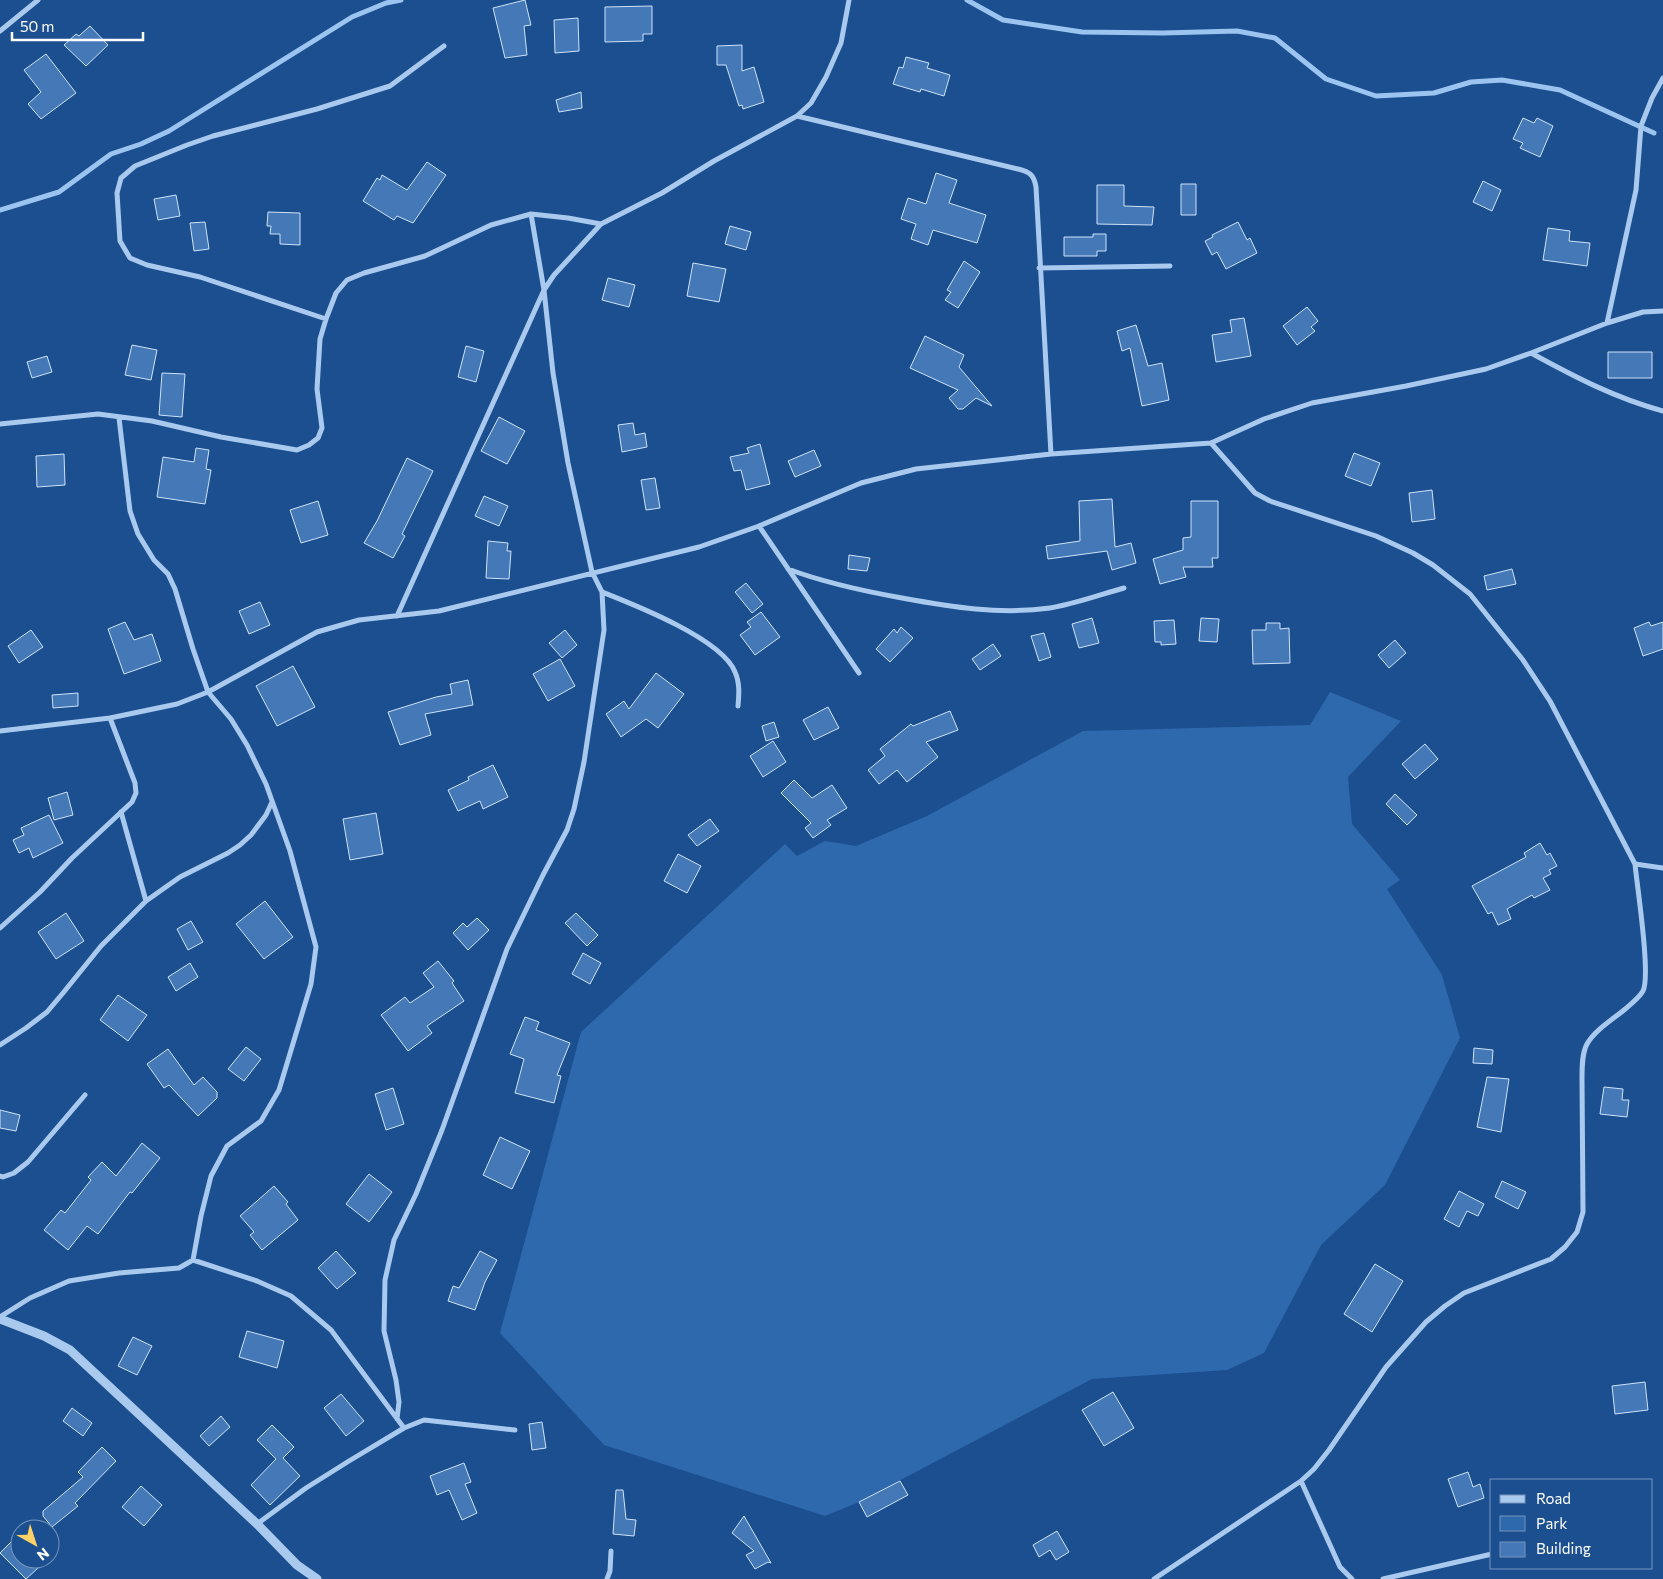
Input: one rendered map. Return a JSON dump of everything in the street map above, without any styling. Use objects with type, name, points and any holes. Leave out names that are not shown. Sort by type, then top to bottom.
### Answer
[{"type":"street","points":[[0,32],[38,0]]},
{"type":"street","points":[[397,616],[544,290],[554,275],[601,224],[662,193],[714,161],[796,116],[811,103],[826,77],[841,43],[849,0]]},
{"type":"street","points":[[326,319],[226,285],[147,265],[130,258],[120,241],[117,193],[121,178],[135,166],[213,136],[317,109],[390,86],[444,46]]},
{"type":"street","points":[[1607,322],[1636,190],[1641,126],[1652,98],[1663,78]]},
{"type":"street","points":[[796,116],[1028,171],[1033,175],[1036,187],[1039,268],[1052,454]]},
{"type":"street","points":[[0,424],[98,414],[152,421],[220,437],[297,450],[309,445],[318,438],[322,428],[317,389],[320,339],[336,293],[347,280],[364,273],[425,256],[491,225],[530,214],[601,224]]},
{"type":"street","points":[[397,1419],[399,1402],[396,1380],[384,1331],[386,1280],[394,1240],[416,1194],[442,1130],[507,949],[567,830],[574,809],[584,762],[604,630],[602,592],[592,572],[568,463],[553,372],[544,290],[530,214]]},
{"type":"street","points":[[1039,268],[1170,266]]},
{"type":"street","points":[[0,731],[110,718],[177,704],[208,692],[317,632],[359,620],[438,611],[699,547],[759,526],[861,482],[916,469],[1052,454],[1211,443],[1264,419],[1312,403],[1450,377],[1486,368],[1531,353],[1607,322],[1643,312],[1663,310]]},
{"type":"street","points":[[1531,353],[1580,380],[1632,402],[1663,411]]},
{"type":"street","points":[[119,418],[130,511],[138,534],[154,560],[168,574],[175,589],[208,692],[231,719],[248,745],[266,784],[290,851],[316,947],[311,984],[279,1090],[261,1121],[227,1146],[211,1176],[193,1260]]},
{"type":"street","points":[[1154,1579],[1301,1481],[1314,1469],[1386,1367],[1426,1322],[1445,1306],[1464,1293],[1551,1258],[1577,1232],[1583,1212],[1582,1078],[1583,1060],[1587,1044],[1599,1030],[1635,1001],[1644,990],[1645,975],[1635,864],[1550,701],[1523,660],[1470,594],[1413,552],[1376,536],[1270,501],[1255,493],[1211,443]]},
{"type":"street","points":[[759,526],[859,673]]},
{"type":"street","points":[[788,569],[815,579],[866,591],[959,607],[1003,611],[1050,608],[1124,588]]},
{"type":"street","points":[[602,592],[670,622],[724,655],[735,671],[740,689],[738,706]]},
{"type":"street","points":[[0,928],[40,892],[72,858],[132,802],[136,793],[135,783],[110,718]]},
{"type":"street","points":[[0,1045],[46,1012],[100,946],[146,901],[180,877],[240,845],[251,835],[266,815],[272,802]]},
{"type":"street","points":[[121,812],[146,901]]},
{"type":"street","points":[[1635,864],[1663,868]]},
{"type":"street","points":[[0,1176],[4,1177],[14,1173],[28,1162],[85,1095]]},
{"type":"street","points":[[0,1318],[30,1298],[69,1281],[119,1273],[178,1268],[193,1260],[257,1281],[291,1296],[331,1330],[404,1428]]},
{"type":"street","points":[[0,1318],[44,1336],[70,1350],[257,1524],[297,1565],[317,1579]]},
{"type":"street","points":[[257,1524],[306,1488],[404,1428],[424,1420],[515,1430]]},
{"type":"street","points":[[1301,1481],[1340,1567],[1352,1579]]},
{"type":"street","points":[[607,1579],[610,1571],[611,1551]]},
{"type":"street","points":[[1383,1579],[1490,1554]]},
{"type":"green space","points":[[1330,692],[1401,721],[1348,777],[1352,824],[1400,880],[1387,889],[1442,975],[1460,1038],[1385,1185],[1321,1245],[1264,1353],[1227,1370],[1092,1379],[859,1502],[825,1516],[604,1445],[500,1333],[581,1032],[785,844],[797,856],[825,841],[856,846],[927,816],[1083,731],[1310,725]]},
{"type":"building","points":[[525,0],[531,25],[524,26],[527,55],[505,58],[493,8]]},
{"type":"building","points":[[652,6],[652,34],[643,34],[643,41],[605,42],[605,7]]},
{"type":"building","points":[[578,18],[579,51],[555,53],[554,20]]},
{"type":"building","points":[[90,26],[108,45],[86,66],[64,45],[76,34],[79,36]]},
{"type":"building","points":[[742,45],[742,71],[754,67],[764,102],[743,109],[742,105],[739,106],[726,65],[717,65],[717,46]]},
{"type":"building","points":[[46,54],[76,93],[41,119],[28,104],[41,92],[24,70]]},
{"type":"building","points":[[906,57],[929,63],[927,68],[950,75],[944,96],[921,89],[920,92],[893,84],[899,67],[903,68]]},
{"type":"building","points":[[581,92],[582,108],[559,112],[556,100]]},
{"type":"building","points":[[1523,118],[1534,123],[1537,118],[1553,126],[1540,157],[1520,148],[1523,143],[1513,139]]},
{"type":"building","points":[[427,162],[446,175],[413,223],[397,216],[394,220],[363,201],[377,178],[380,180],[382,175],[407,190]]},
{"type":"building","points":[[936,173],[957,180],[949,203],[986,215],[977,243],[933,230],[928,245],[911,239],[916,224],[901,219],[908,198],[926,204]]},
{"type":"building","points":[[1483,181],[1501,190],[1492,211],[1473,202]]},
{"type":"building","points":[[1181,184],[1196,184],[1196,215],[1181,215]]},
{"type":"building","points":[[1097,185],[1124,185],[1124,206],[1154,207],[1152,225],[1097,224]]},
{"type":"building","points":[[176,195],[180,216],[158,220],[154,199]]},
{"type":"building","points":[[268,212],[300,213],[300,245],[280,244],[280,234],[270,234],[271,226],[267,226]]},
{"type":"building","points":[[205,222],[209,249],[194,251],[190,223]]},
{"type":"building","points":[[1238,222],[1247,240],[1250,238],[1257,253],[1226,269],[1217,252],[1212,255],[1205,241],[1213,237],[1212,235]]},
{"type":"building","points":[[730,226],[751,232],[746,250],[725,244]]},
{"type":"building","points":[[1548,228],[1570,231],[1569,241],[1590,243],[1587,266],[1543,260]]},
{"type":"building","points":[[1093,234],[1106,234],[1106,251],[1097,251],[1097,256],[1064,256],[1064,237],[1093,237]]},
{"type":"building","points":[[964,261],[980,272],[958,308],[945,300],[951,292],[947,290]]},
{"type":"building","points":[[693,263],[726,269],[719,302],[687,296]]},
{"type":"building","points":[[608,278],[635,285],[629,307],[602,300]]},
{"type":"building","points":[[1307,307],[1318,321],[1311,327],[1315,331],[1297,345],[1283,326]]},
{"type":"building","points":[[1244,318],[1251,356],[1216,362],[1212,335],[1232,332],[1230,320]]},
{"type":"building","points":[[1136,325],[1148,366],[1162,363],[1169,400],[1142,406],[1130,348],[1122,351],[1117,331]]},
{"type":"building","points":[[925,336],[964,355],[959,367],[992,406],[976,398],[963,409],[958,409],[949,398],[958,390],[910,368]]},
{"type":"building","points":[[132,345],[157,350],[151,380],[125,375]]},
{"type":"building","points":[[466,346],[484,351],[476,382],[458,377]]},
{"type":"building","points":[[1608,352],[1652,352],[1652,378],[1608,378]]},
{"type":"building","points":[[47,356],[52,372],[32,378],[27,362]]},
{"type":"building","points":[[162,373],[185,374],[182,417],[159,415]]},
{"type":"building","points":[[499,417],[525,431],[507,464],[481,451]]},
{"type":"building","points":[[633,423],[635,435],[645,433],[647,447],[622,452],[618,425]]},
{"type":"building","points":[[760,444],[770,484],[746,490],[741,470],[734,471],[730,457],[749,453],[747,448]]},
{"type":"building","points":[[196,448],[209,450],[206,469],[211,470],[205,504],[157,497],[163,457],[194,462]]},
{"type":"building","points":[[814,450],[821,466],[795,477],[788,461]]},
{"type":"building","points":[[1354,453],[1380,463],[1371,486],[1345,476]]},
{"type":"building","points":[[64,454],[65,485],[37,487],[36,456]]},
{"type":"building","points":[[407,458],[433,471],[402,534],[405,536],[393,558],[364,543],[377,521]]},
{"type":"building","points":[[655,478],[660,508],[646,510],[641,480]]},
{"type":"building","points":[[1432,490],[1435,519],[1412,522],[1409,493]]},
{"type":"building","points":[[484,496],[508,506],[499,526],[475,516]]},
{"type":"building","points":[[1112,499],[1115,547],[1131,543],[1136,563],[1112,570],[1107,551],[1048,559],[1046,546],[1080,541],[1079,501]]},
{"type":"building","points":[[318,501],[328,535],[301,543],[290,510]]},
{"type":"building","points":[[1191,501],[1218,501],[1218,558],[1212,558],[1213,567],[1183,567],[1186,577],[1160,584],[1153,559],[1183,550],[1183,538],[1191,537]]},
{"type":"building","points":[[488,541],[508,543],[507,551],[511,551],[509,579],[486,578]]},
{"type":"building","points":[[849,555],[870,558],[867,571],[848,569]]},
{"type":"building","points":[[1512,569],[1516,584],[1487,590],[1484,576]]},
{"type":"building","points":[[746,583],[763,604],[752,613],[735,592]]},
{"type":"building","points":[[260,602],[270,625],[249,634],[239,611]]},
{"type":"building","points":[[761,612],[780,637],[755,655],[740,635],[751,627],[747,622]]},
{"type":"building","points":[[1092,618],[1099,643],[1079,648],[1072,624]]},
{"type":"building","points":[[1201,618],[1219,619],[1217,642],[1199,641]]},
{"type":"building","points":[[1174,620],[1176,644],[1161,645],[1161,642],[1155,642],[1154,621]]},
{"type":"building","points":[[125,622],[134,640],[152,634],[161,661],[124,674],[108,629]]},
{"type":"building","points":[[1649,622],[1651,626],[1663,622],[1663,649],[1643,656],[1634,628]]},
{"type":"building","points":[[1266,623],[1280,623],[1280,629],[1289,628],[1290,663],[1253,664],[1252,630],[1266,630]]},
{"type":"building","points":[[901,627],[913,638],[890,662],[876,649],[894,629],[897,633]]},
{"type":"building","points":[[31,630],[43,647],[19,663],[8,646]]},
{"type":"building","points":[[565,630],[577,645],[562,658],[549,643]]},
{"type":"building","points":[[1044,633],[1051,657],[1039,661],[1031,636]]},
{"type":"building","points":[[1395,640],[1406,653],[1389,668],[1378,655]]},
{"type":"building","points":[[993,644],[1001,656],[980,670],[972,659]]},
{"type":"building","points":[[560,659],[575,686],[548,701],[533,674]]},
{"type":"building","points":[[293,666],[315,707],[277,726],[256,686]]},
{"type":"building","points":[[656,673],[684,694],[658,728],[646,719],[621,737],[606,714],[624,701],[629,709]]},
{"type":"building","points":[[468,680],[473,705],[425,714],[431,735],[400,745],[388,712],[452,694],[450,684]]},
{"type":"building","points":[[78,693],[78,706],[53,708],[52,695]]},
{"type":"building","points":[[828,707],[839,728],[814,740],[803,720]]},
{"type":"building","points":[[950,711],[958,730],[926,742],[938,757],[907,782],[897,770],[879,784],[868,770],[885,756],[880,749],[911,724],[913,726]]},
{"type":"building","points":[[774,722],[779,737],[766,741],[762,726]]},
{"type":"building","points":[[773,741],[786,762],[763,777],[750,756]]},
{"type":"building","points":[[1425,744],[1438,759],[1415,779],[1402,764]]},
{"type":"building","points":[[493,765],[508,797],[483,809],[480,801],[458,811],[448,790],[469,780],[468,777]]},
{"type":"building","points":[[794,780],[812,798],[832,785],[847,808],[827,820],[831,825],[813,838],[805,828],[811,823],[781,793]]},
{"type":"building","points":[[67,792],[73,815],[54,820],[48,798]]},
{"type":"building","points":[[1395,794],[1417,815],[1407,825],[1386,804]]},
{"type":"building","points":[[376,813],[383,854],[350,860],[343,819]]},
{"type":"building","points":[[49,815],[63,843],[33,858],[29,848],[19,853],[13,840],[24,835],[21,828]]},
{"type":"building","points":[[710,819],[719,831],[697,846],[688,835]]},
{"type":"building","points":[[1540,843],[1547,855],[1550,853],[1557,866],[1549,870],[1551,874],[1543,878],[1550,890],[1534,898],[1532,895],[1507,909],[1511,919],[1498,925],[1492,912],[1488,914],[1472,886],[1526,857],[1524,853]]},
{"type":"building","points":[[678,854],[701,866],[687,893],[664,881]]},
{"type":"building","points":[[265,901],[293,937],[264,959],[236,924]]},
{"type":"building","points":[[66,913],[84,941],[56,959],[38,932]]},
{"type":"building","points":[[576,913],[598,935],[587,946],[565,923]]},
{"type":"building","points":[[477,918],[489,930],[468,950],[453,933],[463,923],[467,927]]},
{"type":"building","points":[[191,921],[203,942],[188,950],[177,929]]},
{"type":"building","points":[[583,953],[601,963],[590,984],[572,974]]},
{"type":"building","points":[[438,961],[454,981],[452,983],[464,1001],[427,1026],[432,1033],[408,1051],[381,1015],[405,997],[410,1003],[434,987],[423,973]]},
{"type":"building","points":[[190,963],[198,977],[176,991],[168,977]]},
{"type":"building","points":[[118,995],[147,1015],[128,1041],[100,1020]]},
{"type":"building","points":[[525,1017],[539,1022],[536,1030],[570,1043],[557,1075],[561,1076],[554,1103],[515,1093],[524,1059],[510,1054]]},
{"type":"building","points":[[246,1047],[261,1059],[244,1081],[228,1069]]},
{"type":"building","points":[[1474,1048],[1493,1050],[1492,1064],[1473,1063]]},
{"type":"building","points":[[168,1049],[194,1085],[203,1077],[217,1092],[217,1098],[198,1116],[169,1085],[164,1088],[147,1064]]},
{"type":"building","points":[[1487,1077],[1509,1079],[1501,1132],[1477,1127]]},
{"type":"building","points":[[1604,1087],[1623,1089],[1622,1100],[1629,1100],[1627,1117],[1600,1114]]},
{"type":"building","points":[[393,1088],[404,1124],[386,1130],[375,1094]]},
{"type":"building","points":[[0,1110],[20,1115],[16,1131],[0,1128]]},
{"type":"building","points":[[500,1137],[530,1151],[512,1189],[483,1175]]},
{"type":"building","points":[[142,1143],[160,1158],[132,1193],[130,1192],[98,1234],[87,1226],[68,1250],[44,1230],[61,1210],[65,1213],[91,1180],[88,1177],[102,1162],[116,1176]]},
{"type":"building","points":[[369,1174],[392,1192],[369,1222],[346,1204]]},
{"type":"building","points":[[1502,1181],[1526,1192],[1518,1209],[1495,1197]]},
{"type":"building","points":[[274,1186],[288,1202],[286,1204],[298,1220],[262,1250],[250,1235],[254,1232],[240,1216]]},
{"type":"building","points":[[1459,1191],[1484,1204],[1478,1216],[1467,1211],[1459,1227],[1444,1219]]},
{"type":"building","points":[[336,1251],[356,1273],[337,1289],[318,1268]]},
{"type":"building","points":[[480,1251],[497,1260],[485,1282],[475,1310],[448,1301],[453,1286],[459,1288]]},
{"type":"building","points":[[1375,1264],[1403,1281],[1372,1332],[1344,1314]]},
{"type":"building","points":[[247,1331],[284,1341],[277,1368],[239,1357]]},
{"type":"building","points":[[133,1337],[152,1346],[137,1375],[118,1366]]},
{"type":"building","points":[[1645,1382],[1648,1410],[1615,1414],[1612,1386]]},
{"type":"building","points":[[1113,1392],[1134,1428],[1104,1446],[1082,1410]]},
{"type":"building","points":[[341,1394],[364,1421],[346,1436],[324,1408]]},
{"type":"building","points":[[72,1408],[92,1423],[83,1436],[63,1421]]},
{"type":"building","points":[[221,1416],[230,1427],[209,1446],[200,1436]]},
{"type":"building","points":[[542,1422],[546,1448],[532,1450],[529,1424]]},
{"type":"building","points":[[272,1425],[294,1447],[283,1458],[300,1476],[270,1505],[251,1485],[276,1459],[257,1440]]},
{"type":"building","points":[[102,1447],[116,1461],[75,1503],[78,1506],[60,1521],[60,1519],[45,1519],[43,1511],[83,1477],[78,1472]]},
{"type":"building","points":[[464,1463],[471,1482],[465,1484],[477,1513],[462,1520],[449,1490],[437,1495],[430,1476]]},
{"type":"building","points":[[1468,1472],[1473,1487],[1480,1484],[1484,1498],[1458,1507],[1448,1479]]},
{"type":"building","points":[[900,1481],[908,1495],[867,1517],[859,1502]]},
{"type":"building","points":[[141,1486],[162,1505],[144,1526],[122,1507]]},
{"type":"building","points":[[616,1490],[623,1490],[626,1519],[636,1520],[634,1536],[613,1534]]},
{"type":"building","points":[[744,1516],[771,1563],[768,1562],[755,1569],[746,1555],[754,1551],[732,1533]]},
{"type":"building","points":[[1057,1531],[1069,1552],[1056,1560],[1050,1550],[1039,1557],[1033,1545]]},
{"type":"building","points":[[10,1543],[10,1563],[0,1553]]},
{"type":"building","points":[[16,1569],[37,1569],[26,1579]]},
{"type":"waterway","points":[[0,210],[59,192],[111,154],[141,144],[169,131],[352,17],[386,3],[401,0]]},
{"type":"waterway","points":[[967,0],[1003,20],[1082,32],[1163,33],[1237,31],[1275,38],[1326,79],[1376,96],[1434,93],[1471,82],[1502,80],[1560,90],[1654,133]]}]
